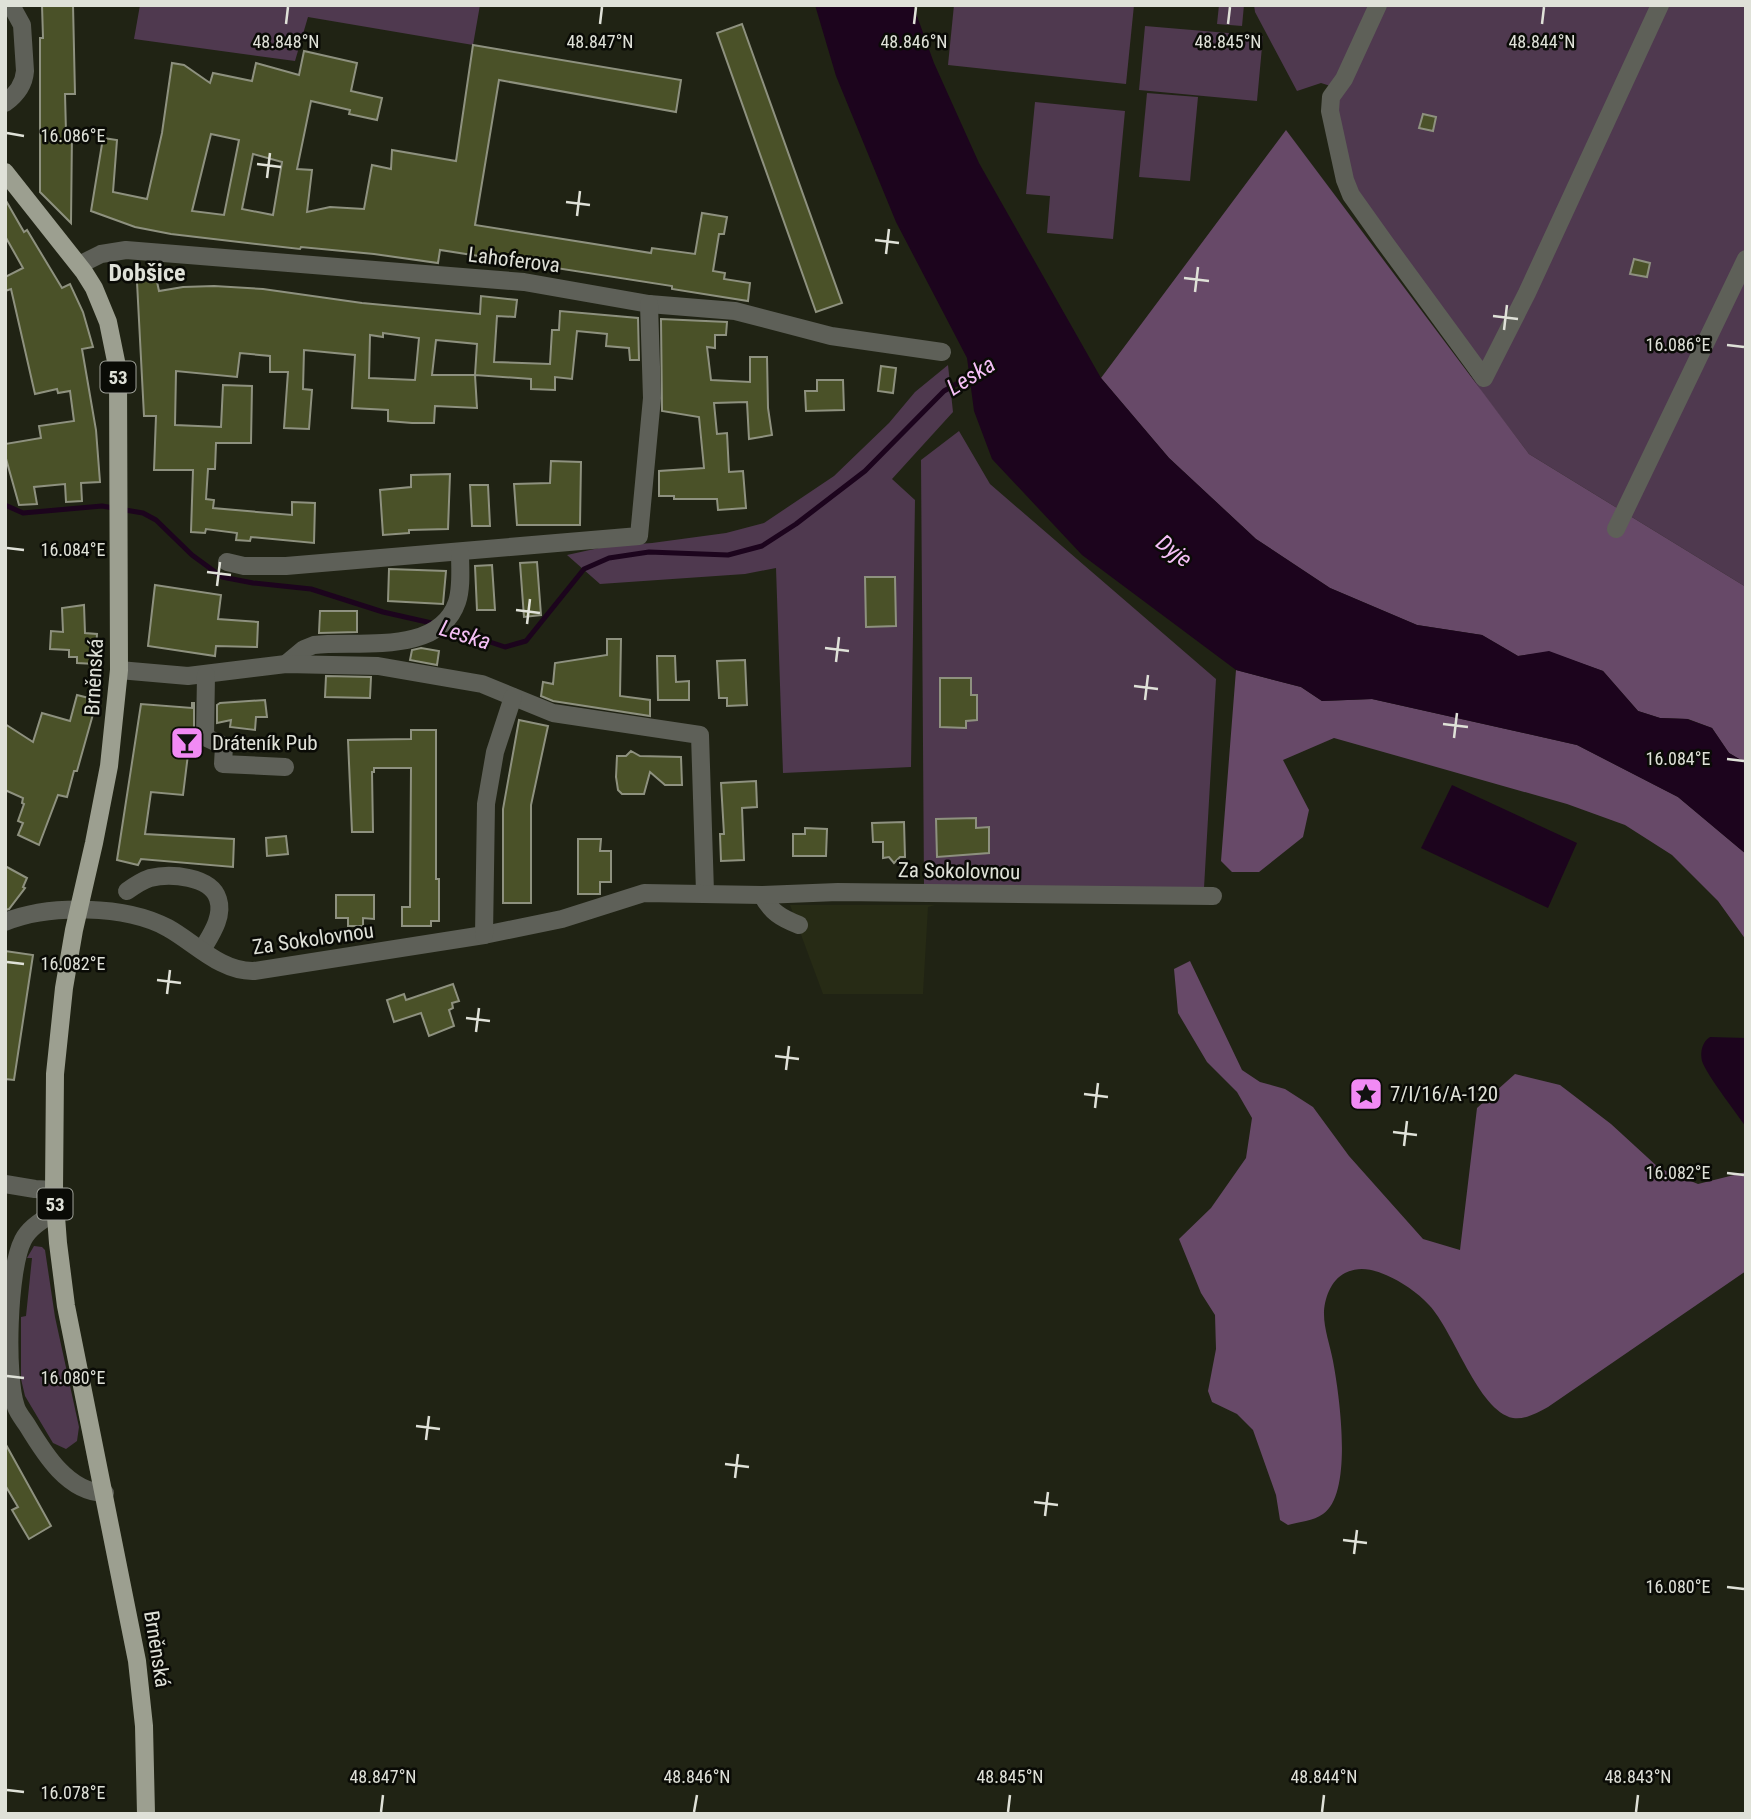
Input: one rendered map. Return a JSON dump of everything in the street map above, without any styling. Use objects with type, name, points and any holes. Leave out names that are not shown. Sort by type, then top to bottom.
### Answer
[{"type":"main road","name":"Brněnská","points":[[5,172],[79,265],[99,299],[114,346],[118,371],[119,670],[109,766],[67,967],[56,1065],[54,1190],[69,1319],[131,1626],[142,1696],[146,1814]]},
{"type":"street","points":[[5,103],[18,92],[25,78],[23,31],[20,19],[11,5]]},
{"type":"street","points":[[1378,5],[1344,79],[1331,97],[1330,111],[1345,180],[1351,195],[1484,378],[1527,293],[1660,5]]},
{"type":"street","name":"Lahoferova","points":[[79,265],[101,254],[126,250],[524,282],[649,304],[735,311],[831,336],[942,352]]},
{"type":"street","points":[[1616,529],[1746,259]]},
{"type":"street","points":[[227,562],[244,566],[286,566],[639,536],[652,398],[649,304]]},
{"type":"street","points":[[286,664],[304,649],[314,645],[407,641],[441,623],[454,608],[459,596],[460,552]]},
{"type":"street","points":[[119,670],[178,676],[286,664],[378,666],[476,682],[553,713],[700,735],[705,892]]},
{"type":"street","points":[[206,675],[205,737],[224,746],[223,764],[285,767]]},
{"type":"street","points":[[484,935],[486,804],[495,752],[513,697]]},
{"type":"street","points":[[127,891],[141,882],[158,877],[185,878],[206,885],[218,898],[219,905],[216,925],[202,950]]},
{"type":"street","name":"Za Sokolovnou","points":[[5,922],[36,912],[112,912],[158,923],[230,967],[254,971],[484,935],[562,919],[644,893],[1213,896]]},
{"type":"street","points":[[762,895],[770,909],[781,918],[799,925]]},
{"type":"street","points":[[5,1184],[54,1190]]},
{"type":"street","points":[[55,1213],[35,1226],[20,1248],[13,1284],[10,1409],[61,1473],[81,1487],[105,1493]]},
{"type":"shaded area","points":[[140,5],[480,5],[473,45],[308,17],[295,61],[134,39]]},
{"type":"shaded area","points":[[954,5],[1134,5],[1126,84],[948,65]]},
{"type":"shaded area","points":[[1219,5],[1244,5],[1242,26],[1217,24]]},
{"type":"shaded area","points":[[1254,5],[1746,5],[1746,587],[1529,454],[1481,391],[1350,183],[1336,105],[1343,90],[1321,83],[1297,91],[1255,12]]},
{"type":"shaded area","points":[[1145,26],[1263,36],[1257,101],[1139,90]]},
{"type":"shaded area","points":[[1147,93],[1198,97],[1190,181],[1139,177]]},
{"type":"shaded area","points":[[1035,102],[1125,111],[1113,239],[1047,233],[1050,196],[1026,194]]},
{"type":"shaded area","points":[[1286,130],[1529,454],[1746,587],[1746,763],[1729,753],[1712,728],[1688,719],[1660,718],[1638,711],[1603,671],[1549,652],[1518,656],[1482,635],[1417,625],[1330,588],[1256,539],[1169,458],[1101,378]]},
{"type":"shaded area","points":[[948,365],[953,412],[892,479],[915,500],[911,767],[783,773],[776,568],[745,574],[600,584],[567,555],[608,546],[726,533],[764,523],[834,476],[889,423],[915,392]]},
{"type":"shaded area","points":[[959,431],[990,484],[1216,679],[1204,888],[924,886],[921,460]]},
{"type":"shaded area","points":[[1236,670],[1301,687],[1322,701],[1372,699],[1577,745],[1678,797],[1746,854],[1746,940],[1718,901],[1672,855],[1625,825],[1567,804],[1334,738],[1283,760],[1309,810],[1303,837],[1259,872],[1232,872],[1221,861]]},
{"type":"shaded area","points":[[790,905],[935,905],[928,907],[923,994],[823,994]]},
{"type":"shaded area","points":[[1190,961],[1242,1070],[1260,1082],[1285,1089],[1313,1107],[1349,1156],[1423,1239],[1460,1250],[1477,1108],[1515,1074],[1560,1085],[1611,1124],[1659,1168],[1698,1184],[1746,1172],[1746,1271],[1548,1407],[1523,1418],[1513,1418],[1500,1412],[1489,1401],[1438,1317],[1419,1296],[1398,1281],[1376,1271],[1360,1269],[1345,1273],[1329,1291],[1324,1314],[1341,1418],[1338,1486],[1333,1503],[1323,1514],[1311,1520],[1288,1525],[1280,1520],[1276,1495],[1253,1430],[1237,1414],[1212,1402],[1208,1391],[1216,1349],[1215,1315],[1201,1293],[1179,1239],[1211,1208],[1246,1158],[1252,1118],[1237,1092],[1207,1062],[1178,1013],[1174,969]]},
{"type":"shaded area","points":[[34,1246],[45,1250],[55,1317],[79,1427],[77,1441],[66,1449],[53,1443],[25,1396],[21,1379],[21,1317],[26,1316],[32,1258],[27,1258]]},
{"type":"water","name":"Dyje","points":[[815,5],[913,5],[934,63],[979,163],[1101,378],[1169,458],[1256,539],[1330,588],[1417,625],[1482,635],[1518,656],[1549,651],[1603,671],[1638,711],[1660,718],[1687,719],[1712,728],[1729,753],[1746,763],[1746,854],[1678,797],[1577,745],[1372,699],[1322,701],[1301,687],[1236,670],[1082,555],[992,459],[974,411],[967,358],[896,222],[836,76]]},
{"type":"water","points":[[1452,785],[1577,843],[1548,908],[1421,848]]},
{"type":"water","points":[[1710,1037],[1746,1038],[1746,1127],[1702,1061],[1702,1048]]},
{"type":"building","points":[[42,5],[73,5],[75,94],[65,94],[66,132],[72,132],[71,223],[40,192]]},
{"type":"building","points":[[742,24],[842,303],[816,312],[717,33]]},
{"type":"building","points":[[473,45],[681,80],[676,112],[499,80],[475,225],[651,253],[652,248],[695,254],[702,213],[727,217],[724,234],[719,234],[713,271],[725,273],[724,279],[750,283],[748,301],[672,289],[672,286],[440,250],[438,263],[171,234],[135,227],[91,211],[103,138],[117,140],[113,192],[147,199],[162,133],[172,63],[184,65],[210,83],[213,73],[252,81],[256,63],[299,75],[304,51],[357,63],[351,91],[382,98],[377,120],[349,114],[350,110],[311,101],[297,169],[312,170],[307,212],[330,207],[364,209],[372,165],[391,169],[392,150],[456,161]],"holes":[[[211,134],[239,140],[224,215],[192,211]],[[253,154],[282,162],[273,215],[242,209]]]},
{"type":"building","points":[[1423,114],[1436,117],[1433,131],[1419,128]]},
{"type":"building","points":[[5,199],[62,288],[70,284],[83,312],[93,347],[82,349],[96,430],[100,482],[81,483],[82,501],[66,502],[65,484],[34,487],[37,504],[19,505],[5,455],[5,444],[41,438],[39,426],[74,421],[70,391],[58,393],[57,389],[35,394],[11,289],[5,291],[5,277],[23,268],[5,236]]},
{"type":"building","points":[[1634,259],[1650,263],[1647,277],[1630,274]]},
{"type":"building","points":[[156,277],[159,291],[214,286],[263,289],[362,303],[480,314],[481,296],[517,300],[515,317],[497,316],[494,362],[550,364],[552,330],[559,330],[560,311],[638,318],[639,360],[630,360],[629,348],[606,346],[607,334],[577,331],[572,379],[555,377],[555,390],[531,389],[531,379],[475,375],[477,408],[435,406],[434,423],[412,423],[388,421],[388,410],[352,408],[355,355],[304,350],[303,389],[312,390],[309,429],[284,428],[288,372],[270,372],[270,356],[240,353],[237,377],[176,371],[175,425],[221,427],[223,385],[252,386],[251,443],[216,443],[215,469],[208,469],[206,499],[214,500],[213,508],[292,515],[292,502],[315,503],[314,543],[251,537],[250,541],[236,540],[237,533],[206,529],[205,533],[191,532],[193,470],[154,470],[156,416],[144,416],[137,282]],"holes":[[[383,333],[419,338],[415,380],[369,378],[370,335],[383,337]],[[436,340],[477,344],[475,375],[432,375]]]},
{"type":"building","points":[[661,319],[727,322],[726,335],[715,335],[715,348],[707,347],[711,380],[750,382],[750,357],[767,357],[768,408],[772,435],[749,439],[747,402],[714,403],[717,434],[727,433],[729,472],[743,471],[746,508],[718,510],[717,499],[674,499],[674,496],[659,496],[659,471],[704,468],[699,417],[662,411]]},
{"type":"building","points":[[881,366],[896,368],[893,393],[878,391]]},
{"type":"building","points":[[817,380],[843,380],[844,410],[806,411],[805,391],[817,391]]},
{"type":"building","points":[[551,461],[581,462],[580,525],[517,525],[514,484],[550,483]]},
{"type":"building","points":[[450,474],[448,529],[409,530],[409,533],[383,535],[380,490],[411,487],[411,475]]},
{"type":"building","points":[[470,485],[488,485],[490,526],[472,526]]},
{"type":"building","points":[[537,562],[541,615],[524,617],[520,563]]},
{"type":"building","points":[[492,565],[495,610],[477,610],[475,566]]},
{"type":"building","points":[[389,569],[446,571],[443,604],[388,601]]},
{"type":"building","points":[[865,577],[895,577],[896,626],[866,627]]},
{"type":"building","points":[[155,585],[221,595],[218,619],[258,622],[257,647],[216,646],[215,656],[148,646]]},
{"type":"building","points":[[84,605],[85,633],[97,634],[95,664],[77,663],[77,657],[69,657],[69,650],[50,649],[51,631],[63,632],[62,608]]},
{"type":"building","points":[[320,611],[357,611],[357,632],[319,633]]},
{"type":"building","points":[[607,639],[621,639],[620,696],[650,700],[650,716],[553,701],[541,696],[543,682],[553,684],[555,663],[607,655]]},
{"type":"building","points":[[421,648],[439,651],[437,665],[410,660],[412,650]]},
{"type":"building","points":[[657,656],[675,656],[676,682],[689,681],[689,700],[658,700]]},
{"type":"building","points":[[745,660],[747,705],[727,706],[727,698],[719,698],[717,661]]},
{"type":"building","points":[[326,676],[371,677],[370,698],[325,697]]},
{"type":"building","points":[[940,678],[971,678],[971,695],[977,695],[977,720],[966,721],[966,728],[940,727]]},
{"type":"building","points":[[77,695],[97,700],[67,797],[58,795],[39,845],[18,835],[23,823],[18,821],[24,804],[23,798],[5,790],[5,724],[33,742],[42,713],[70,721]]},
{"type":"building","points":[[265,700],[267,717],[256,717],[255,730],[230,727],[231,720],[217,723],[217,705],[220,703]]},
{"type":"building","points":[[192,703],[194,730],[191,730],[183,795],[151,792],[145,834],[234,839],[233,867],[141,859],[138,865],[117,860],[141,704],[192,708]]},
{"type":"building","points":[[519,720],[548,726],[531,805],[531,903],[503,903],[503,809]]},
{"type":"building","points":[[411,730],[436,730],[436,879],[439,879],[439,921],[431,921],[431,926],[402,926],[402,907],[410,907],[411,768],[374,768],[373,832],[352,832],[348,740],[411,739]]},
{"type":"building","points":[[631,751],[640,756],[681,757],[682,785],[665,785],[650,772],[644,794],[622,794],[618,790],[616,777],[617,756],[626,756]]},
{"type":"building","points":[[756,781],[757,807],[742,808],[744,860],[721,861],[720,834],[724,834],[721,783]]},
{"type":"building","points":[[976,818],[976,828],[989,827],[989,853],[937,857],[936,819]]},
{"type":"building","points":[[904,822],[905,857],[900,857],[894,863],[889,857],[883,858],[883,842],[873,842],[872,823]]},
{"type":"building","points":[[805,828],[827,829],[826,856],[793,856],[793,834],[805,834]]},
{"type":"building","points":[[286,836],[288,854],[267,856],[266,838]]},
{"type":"building","points":[[578,839],[601,839],[600,851],[611,851],[611,882],[600,882],[600,894],[578,894]]},
{"type":"building","points":[[5,866],[27,878],[23,887],[25,888],[9,909],[5,910]]},
{"type":"building","points":[[336,895],[374,895],[374,919],[363,918],[363,926],[348,926],[348,918],[336,918]]},
{"type":"building","points":[[5,951],[33,955],[14,1080],[5,1079]]},
{"type":"building","points":[[453,984],[459,1001],[452,1003],[453,1008],[449,1010],[454,1026],[429,1036],[421,1013],[394,1022],[387,1000],[404,994],[406,1000]]},
{"type":"building","points":[[5,1443],[51,1526],[29,1539],[12,1510],[18,1507],[5,1485]]},
{"type":"waterway","name":"Leska","points":[[445,627],[505,647],[526,641],[584,569],[609,558],[649,552],[728,555],[762,546],[796,524],[865,471],[944,391],[974,374]]},
{"type":"waterway","name":"Leska","points":[[5,505],[23,513],[102,506],[143,513],[156,520],[192,555],[222,577],[311,589],[383,612],[436,624]]},
{"type":"place","name":"Dráteník Pub","points":[[187,743]]},
{"type":"place","name":"7/I/16/A-120","points":[[1366,1094]]},
{"type":"district","name":"Dobšice","points":[[147,273]]}]
